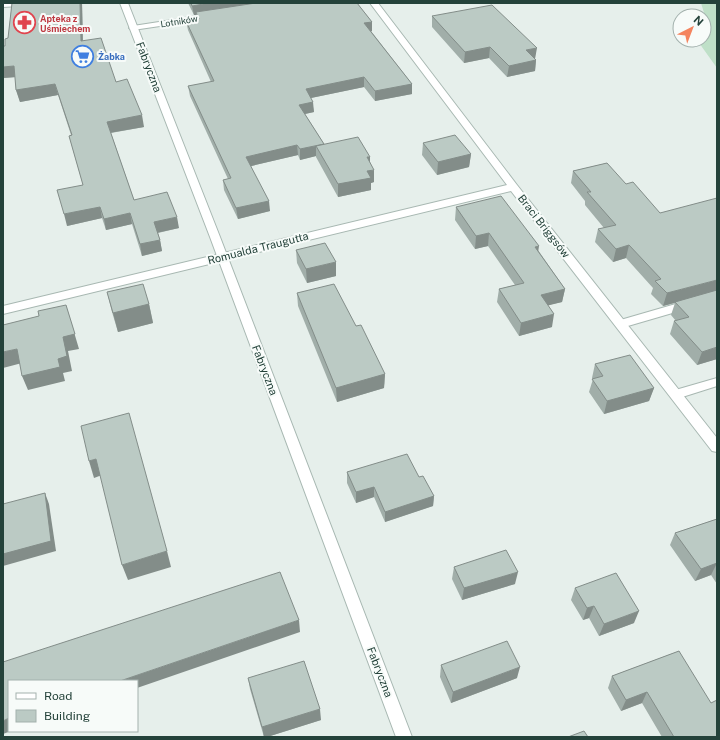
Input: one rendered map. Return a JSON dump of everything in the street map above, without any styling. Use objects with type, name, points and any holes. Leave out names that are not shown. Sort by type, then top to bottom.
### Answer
[{"type":"street","points":[[3,5],[36,3]]},
{"type":"street","name":"Fabryczna","points":[[124,3],[404,737]]},
{"type":"street","name":"Braci Briggsów","points":[[374,3],[513,187],[717,446]]},
{"type":"street","name":"Lotników","points":[[134,28],[218,15]]},
{"type":"street","name":"Romualda Traugutta","points":[[3,310],[513,187]]},
{"type":"street","points":[[621,324],[717,296]]},
{"type":"street","points":[[676,394],[717,382]]},
{"type":"green space","points":[[701,3],[717,3],[717,68],[703,48],[712,48],[712,8],[703,8]]},
{"type":"building","points":[[12,3],[80,3],[81,41],[101,38],[116,82],[127,79],[142,115],[107,122],[134,200],[167,192],[177,217],[154,222],[160,240],[140,244],[130,213],[104,219],[100,207],[64,214],[57,190],[83,185],[69,136],[72,135],[55,84],[16,90],[14,66],[3,67],[3,46],[5,46],[5,39],[8,38]]},
{"type":"building","points":[[191,3],[209,3],[192,6]]},
{"type":"building","points":[[256,3],[357,3],[372,22],[364,23],[412,84],[375,91],[364,77],[306,89],[313,102],[299,105],[324,144],[300,149],[297,145],[246,157],[269,201],[236,208],[223,180],[231,178],[188,86],[214,81],[186,21],[199,19],[196,12]]},
{"type":"building","points":[[492,5],[537,48],[526,50],[536,60],[509,66],[490,47],[465,52],[432,16]]},
{"type":"building","points":[[455,135],[471,154],[438,162],[423,143]]},
{"type":"building","points":[[358,137],[370,157],[367,157],[374,170],[367,171],[371,178],[338,184],[316,146]]},
{"type":"building","points":[[607,163],[626,184],[633,182],[660,213],[717,198],[717,280],[667,293],[655,281],[661,279],[629,245],[616,249],[598,229],[616,225],[587,192],[591,192],[573,171]]},
{"type":"building","points":[[501,196],[539,246],[535,247],[565,289],[541,295],[554,314],[521,323],[499,289],[524,283],[489,233],[476,236],[456,207]]},
{"type":"building","points":[[325,243],[336,262],[306,269],[296,250]]},
{"type":"building","points":[[143,284],[149,304],[113,313],[107,292]]},
{"type":"building","points":[[334,284],[356,326],[361,325],[385,374],[336,388],[297,293]]},
{"type":"building","points":[[717,290],[717,347],[702,352],[674,321],[689,317],[675,302]]},
{"type":"building","points":[[66,305],[75,334],[63,337],[67,356],[58,359],[60,367],[22,376],[17,349],[3,352],[3,325],[39,316],[38,311]]},
{"type":"building","points":[[630,355],[654,388],[607,401],[592,379],[603,376],[595,364]]},
{"type":"building","points":[[129,413],[167,551],[122,565],[96,459],[89,461],[81,426]]},
{"type":"building","points":[[407,454],[419,477],[423,476],[434,496],[385,512],[374,487],[356,492],[347,472]]},
{"type":"building","points":[[45,493],[51,541],[3,554],[3,504]]},
{"type":"building","points":[[717,519],[717,563],[701,569],[675,533]]},
{"type":"building","points":[[506,550],[518,572],[464,588],[454,567]]},
{"type":"building","points":[[280,572],[299,620],[123,680],[8,680],[8,718],[3,721],[3,662]]},
{"type":"building","points":[[616,573],[639,611],[604,624],[594,606],[587,608],[575,588]]},
{"type":"building","points":[[507,641],[520,667],[453,692],[441,665]]},
{"type":"building","points":[[679,651],[711,703],[717,700],[717,737],[674,737],[647,692],[626,700],[612,676]]},
{"type":"building","points":[[304,661],[320,709],[262,727],[248,678]]},
{"type":"building","points":[[584,731],[588,737],[568,737]]},
{"type":"place","name":"Apteka z Uśmiechem","points":[[25,23]]},
{"type":"place","name":"Żabka","points":[[82,56]]}]
